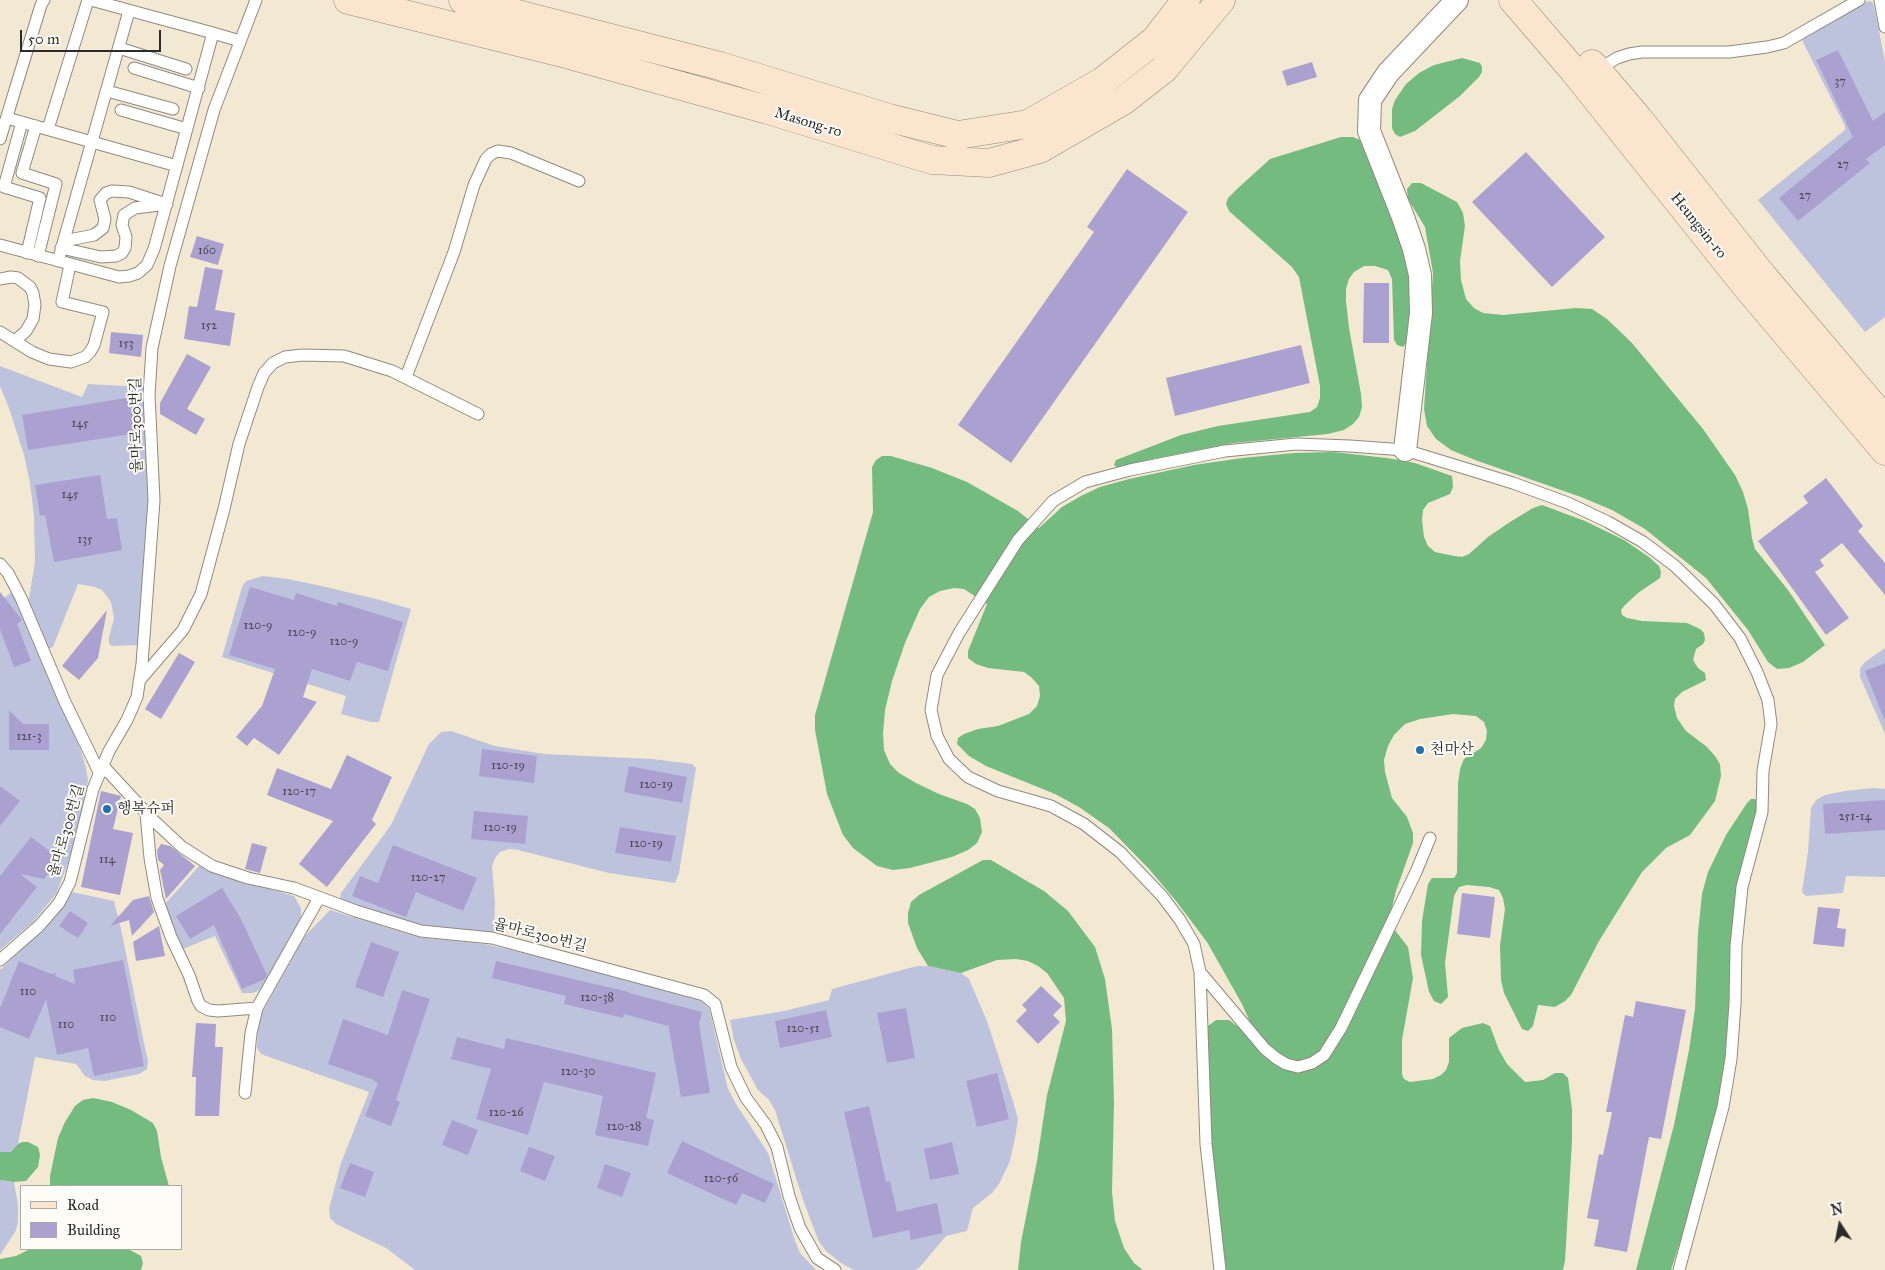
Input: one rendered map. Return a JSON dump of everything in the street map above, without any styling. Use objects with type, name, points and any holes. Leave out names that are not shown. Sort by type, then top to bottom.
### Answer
[{"type":"street","name":"Masong-ro","points":[[348,0],[584,60],[768,110],[932,160],[989,163],[1040,149],[1123,101],[1164,70],[1221,0]]},
{"type":"street","name":"Masong-ro","points":[[478,2],[720,66],[889,118],[958,135],[1028,124],[1103,81],[1156,40],[1186,0]]},
{"type":"street","points":[[1404,450],[1422,313],[1420,275],[1414,249],[1403,217],[1369,131],[1370,100],[1388,73],[1457,0]]},
{"type":"street","name":"Heungsin-ro","points":[[1513,0],[1574,71],[1745,285],[1885,451]]},
{"type":"street","name":"Heungsin-ro","points":[[1538,0],[1638,118],[1762,275],[1885,420]]},
{"type":"lane","points":[[0,140],[44,0]]},
{"type":"lane","points":[[48,129],[89,0],[213,32],[240,41]]},
{"type":"lane","name":"율마로300번길","points":[[0,960],[39,926],[59,903],[70,882],[93,789],[127,720],[136,697],[142,664],[154,500],[149,395],[152,348],[170,266],[214,110],[256,0]]},
{"type":"lane","points":[[1597,70],[1617,58],[1635,53],[1729,52],[1767,48],[1784,43],[1859,0]]},
{"type":"lane","points":[[1880,0],[1885,27]]},
{"type":"lane","points":[[58,261],[129,11]]},
{"type":"lane","points":[[0,245],[119,277],[138,273],[147,265],[154,250],[213,32]]},
{"type":"lane","points":[[119,48],[186,69]]},
{"type":"lane","points":[[134,68],[199,88]]},
{"type":"lane","points":[[107,91],[173,109]]},
{"type":"lane","points":[[121,110],[187,129]]},
{"type":"lane","points":[[7,118],[177,166]]},
{"type":"lane","points":[[22,122],[4,187],[40,198],[27,253]]},
{"type":"lane","points":[[36,126],[22,173],[56,184],[38,256]]},
{"type":"lane","points":[[406,378],[454,252],[474,185],[486,159],[498,151],[511,153],[579,180]]},
{"type":"lane","points":[[63,244],[100,232],[105,224],[100,200],[106,193],[112,190],[129,192],[166,204]]},
{"type":"lane","points":[[63,244],[100,257],[116,256],[122,253],[125,248],[126,237],[122,225],[124,215],[135,208],[166,204]]},
{"type":"lane","points":[[0,332],[39,355],[60,361],[79,360],[90,352],[94,345],[103,312],[62,302],[70,265]]},
{"type":"lane","points":[[0,279],[18,278],[30,287],[33,293],[35,305],[33,319],[26,331],[15,341]]},
{"type":"lane","points":[[139,681],[182,630],[201,594],[218,535],[241,436],[264,373],[273,363],[285,357],[302,355],[344,356],[372,364],[406,378],[478,414]]},
{"type":"lane","points":[[1220,1270],[1206,1144],[1200,972],[1194,944],[1180,920],[1162,896],[1120,852],[1084,824],[1051,806],[998,791],[968,777],[949,759],[937,736],[931,710],[937,675],[959,633],[1018,540],[1054,501],[1085,482],[1130,470],[1225,451],[1296,444],[1404,450],[1513,483],[1568,503],[1608,522],[1643,542],[1675,566],[1714,604],[1740,638],[1757,672],[1768,700],[1770,724],[1763,771],[1762,812],[1742,887],[1737,936],[1731,1059],[1723,1107],[1679,1270]]},
{"type":"lane","name":"율마로300번길","points":[[0,564],[8,573],[21,598],[65,702],[101,770],[182,847],[212,866],[248,878],[294,888],[356,912],[421,931],[492,938],[704,994],[715,1004],[731,1066],[746,1098],[766,1125],[777,1147],[789,1196],[800,1228],[817,1258],[835,1270]]},
{"type":"lane","points":[[146,813],[150,858],[157,898],[198,1001],[201,1006],[218,1012],[256,1008]]},
{"type":"lane","points":[[1200,972],[1265,1049],[1276,1058],[1286,1064],[1298,1067],[1312,1063],[1324,1054],[1341,1028],[1416,872],[1430,838]]},
{"type":"lane","points":[[245,1093],[251,1033],[256,1008],[319,898]]},
{"type":"shaded area","points":[[1870,1],[1873,3],[1885,61],[1885,317],[1865,332],[1758,200],[1845,130],[1845,126],[1802,40]]},
{"type":"shaded area","points":[[0,366],[82,397],[88,384],[143,387],[149,500],[138,645],[111,646],[109,637],[114,618],[111,602],[102,590],[78,584],[53,647],[47,649],[28,604],[35,562],[34,516],[24,455],[0,386]]},
{"type":"shaded area","points":[[263,576],[326,587],[411,609],[379,722],[371,722],[341,714],[346,696],[222,657],[242,587],[246,581]]},
{"type":"shaded area","points":[[13,591],[81,751],[88,780],[72,853],[56,894],[33,922],[0,950],[0,601]]},
{"type":"shaded area","points":[[1885,648],[1885,734],[1860,677],[1860,668],[1865,662]]},
{"type":"shaded area","points":[[451,731],[495,746],[544,754],[652,759],[692,764],[696,768],[679,873],[675,883],[609,873],[509,849],[500,852],[495,858],[492,867],[495,902],[494,933],[420,926],[346,903],[340,899],[341,893],[391,825],[429,744],[441,732]]},
{"type":"shaded area","points":[[1873,788],[1885,789],[1885,877],[1846,876],[1843,893],[1806,896],[1802,892],[1808,852],[1811,808],[1816,800],[1825,795]]},
{"type":"shaded area","points":[[200,865],[252,884],[294,896],[301,908],[298,926],[270,978],[258,991],[242,993],[215,936],[183,949],[177,937],[164,905]]},
{"type":"shaded area","points":[[72,892],[114,901],[148,1061],[147,1069],[139,1074],[105,1081],[93,1080],[85,1076],[76,1064],[35,1057],[18,1144],[11,1152],[0,1152],[0,970],[48,924]]},
{"type":"shaded area","points":[[330,910],[418,937],[484,944],[507,949],[614,976],[701,1001],[709,1008],[728,1089],[768,1153],[795,1241],[800,1253],[816,1270],[415,1270],[386,1248],[336,1224],[330,1218],[329,1209],[341,1163],[369,1092],[261,1054],[257,1048],[261,1015],[305,936]]},
{"type":"shaded area","points":[[917,966],[928,966],[961,973],[969,979],[987,1021],[1013,1101],[1018,1119],[1015,1138],[1010,1161],[999,1184],[992,1193],[973,1208],[967,1231],[946,1236],[919,1268],[914,1270],[854,1270],[841,1263],[826,1251],[819,1242],[803,1200],[775,1110],[769,1100],[758,1090],[741,1059],[734,1040],[730,1020],[784,1011],[829,1000],[832,989]]},
{"type":"shaded area","points":[[0,1180],[14,1182],[18,1205],[18,1223],[15,1232],[0,1255]]},
{"type":"green space","points":[[1462,58],[1480,63],[1482,72],[1479,77],[1460,96],[1415,131],[1400,137],[1395,134],[1392,128],[1392,109],[1395,100],[1406,84],[1419,73],[1434,65]]},
{"type":"green space","points":[[1341,137],[1353,137],[1360,140],[1366,151],[1407,258],[1412,296],[1407,342],[1403,347],[1397,345],[1394,340],[1392,279],[1388,270],[1375,266],[1364,266],[1354,272],[1349,279],[1346,289],[1346,301],[1361,394],[1362,407],[1359,417],[1344,430],[1328,434],[1234,443],[1118,468],[1114,465],[1116,460],[1181,435],[1218,426],[1310,412],[1317,407],[1320,398],[1320,386],[1299,277],[1292,267],[1229,211],[1226,204],[1228,198],[1270,159]]},
{"type":"green space","points":[[1412,183],[1421,183],[1457,202],[1463,213],[1465,226],[1460,261],[1461,280],[1466,299],[1474,308],[1483,313],[1503,315],[1576,308],[1592,309],[1607,319],[1632,343],[1703,429],[1735,475],[1748,509],[1755,549],[1788,590],[1825,645],[1803,662],[1789,668],[1777,669],[1768,662],[1748,630],[1706,578],[1645,529],[1612,510],[1581,497],[1475,460],[1451,450],[1436,439],[1427,426],[1424,409],[1433,273],[1425,227],[1408,199],[1407,189]]},
{"type":"green space","points":[[1333,452],[1415,463],[1452,476],[1453,487],[1450,494],[1428,503],[1423,510],[1424,537],[1428,546],[1435,552],[1462,557],[1469,554],[1488,537],[1510,522],[1533,508],[1542,505],[1585,521],[1624,540],[1649,557],[1659,566],[1661,572],[1660,578],[1638,593],[1625,605],[1621,610],[1622,615],[1642,621],[1687,623],[1704,633],[1705,640],[1696,649],[1693,660],[1698,668],[1705,673],[1706,680],[1682,692],[1675,699],[1674,706],[1677,718],[1686,731],[1707,747],[1720,764],[1721,776],[1715,801],[1690,835],[1666,848],[1642,872],[1599,941],[1571,995],[1555,1007],[1538,1005],[1533,1026],[1528,1031],[1522,1029],[1504,993],[1501,980],[1500,945],[1505,909],[1499,890],[1467,885],[1459,887],[1454,896],[1445,963],[1448,997],[1441,1004],[1434,1001],[1429,992],[1421,955],[1422,921],[1428,884],[1432,878],[1454,878],[1457,873],[1458,784],[1460,769],[1464,759],[1481,748],[1486,740],[1487,731],[1484,722],[1476,716],[1453,714],[1420,719],[1405,724],[1394,735],[1384,760],[1392,798],[1407,817],[1413,833],[1413,843],[1396,891],[1390,915],[1394,929],[1408,947],[1413,978],[1402,1040],[1402,1074],[1404,1079],[1410,1082],[1433,1079],[1441,1075],[1446,1070],[1449,1062],[1449,1038],[1462,1028],[1483,1023],[1490,1026],[1499,1050],[1507,1064],[1525,1082],[1543,1080],[1555,1073],[1563,1073],[1568,1078],[1572,1109],[1572,1141],[1563,1270],[1226,1270],[1212,1154],[1207,1032],[1208,1026],[1216,1020],[1229,1020],[1245,1032],[1250,1027],[1250,1022],[1207,942],[1149,869],[1109,828],[1079,807],[1055,794],[986,766],[969,756],[957,744],[958,738],[964,734],[978,729],[998,726],[1029,714],[1037,706],[1040,696],[1039,686],[1024,672],[988,668],[976,664],[968,658],[968,651],[987,604],[964,589],[954,588],[940,591],[929,597],[920,609],[905,643],[892,681],[885,710],[883,734],[884,750],[890,764],[899,773],[939,794],[967,804],[975,809],[980,818],[982,832],[977,843],[968,850],[952,857],[910,868],[893,870],[877,866],[853,848],[843,835],[827,794],[815,730],[815,715],[873,512],[872,467],[876,460],[882,456],[891,456],[932,468],[967,482],[1018,511],[1039,528],[1062,507],[1081,496],[1100,487],[1129,479],[1194,465],[1242,458],[1294,453]]},
{"type":"green space","points":[[1751,799],[1757,801],[1757,808],[1731,981],[1724,1070],[1717,1107],[1691,1208],[1671,1270],[1636,1270],[1674,1125],[1689,1050],[1695,1009],[1698,933],[1702,894],[1708,872],[1726,835]]},
{"type":"green space","points":[[983,860],[991,860],[1044,891],[1068,911],[1095,947],[1105,979],[1112,1029],[1114,1102],[1112,1192],[1115,1221],[1124,1248],[1134,1263],[1143,1270],[1018,1270],[1021,1242],[1037,1161],[1047,1095],[1066,1021],[1064,998],[1047,973],[1028,961],[1016,959],[997,960],[961,973],[928,966],[917,948],[908,923],[911,902],[919,895]]},
{"type":"green space","points":[[93,1098],[112,1102],[131,1110],[153,1123],[157,1131],[161,1157],[169,1185],[50,1185],[50,1176],[58,1138],[75,1106],[83,1100]]},
{"type":"green space","points":[[22,1142],[28,1142],[38,1147],[40,1155],[38,1167],[26,1181],[0,1180],[0,1152],[11,1152]]},
{"type":"green space","points":[[28,1250],[130,1250],[141,1256],[143,1263],[141,1270],[0,1270],[0,1259],[16,1256]]},
{"type":"building","points":[[1838,50],[1873,121],[1885,112],[1885,145],[1866,159],[1870,163],[1798,221],[1779,198],[1853,137],[1816,60]]},
{"type":"building","points":[[1312,62],[1317,77],[1287,86],[1282,71]]},
{"type":"building","points":[[1526,152],[1605,237],[1552,287],[1472,202]]},
{"type":"building","points":[[1127,169],[1188,212],[1011,463],[958,425],[1094,232],[1087,227]]},
{"type":"building","points":[[197,236],[224,244],[218,265],[190,257]]},
{"type":"building","points":[[205,267],[223,270],[215,310],[235,313],[230,346],[184,339],[189,306],[197,307]]},
{"type":"building","points":[[1364,283],[1389,283],[1389,343],[1363,343]]},
{"type":"building","points":[[111,332],[143,335],[141,357],[109,353]]},
{"type":"building","points":[[1301,345],[1310,383],[1175,416],[1166,378]]},
{"type":"building","points":[[187,354],[211,367],[187,409],[205,419],[196,435],[160,414],[160,403]]},
{"type":"building","points":[[132,397],[138,433],[28,450],[22,415]]},
{"type":"building","points":[[100,475],[107,519],[117,518],[122,550],[54,562],[45,515],[40,516],[35,485]]},
{"type":"building","points":[[1826,478],[1863,526],[1858,531],[1885,563],[1885,595],[1842,543],[1820,560],[1824,566],[1815,572],[1849,618],[1826,635],[1758,541],[1808,503],[1803,496]]},
{"type":"building","points":[[250,587],[294,600],[296,593],[337,606],[338,602],[403,622],[388,671],[357,662],[350,681],[312,669],[303,697],[317,702],[279,755],[254,738],[247,746],[236,737],[262,706],[275,669],[229,655]]},
{"type":"building","points":[[0,592],[22,620],[17,624],[31,661],[14,667],[0,629]]},
{"type":"building","points":[[107,610],[98,658],[79,680],[62,666]]},
{"type":"building","points":[[179,653],[195,662],[161,719],[145,709]]},
{"type":"building","points":[[1885,663],[1885,719],[1884,719],[1865,671]]},
{"type":"building","points":[[9,710],[23,724],[49,724],[49,750],[9,750]]},
{"type":"building","points":[[482,749],[537,756],[534,783],[479,776]]},
{"type":"building","points":[[347,755],[392,777],[372,820],[376,824],[327,887],[299,864],[333,821],[267,795],[277,768],[331,789]]},
{"type":"building","points":[[629,766],[687,777],[682,803],[624,792]]},
{"type":"building","points":[[0,786],[20,801],[0,826]]},
{"type":"building","points":[[101,791],[121,796],[113,829],[133,833],[120,895],[81,887]]},
{"type":"building","points":[[1885,800],[1885,830],[1825,834],[1823,804]]},
{"type":"building","points":[[474,811],[528,816],[525,844],[471,839]]},
{"type":"building","points":[[620,827],[676,836],[671,862],[615,853]]},
{"type":"building","points":[[31,837],[60,859],[44,879],[20,874],[37,887],[0,934],[0,876]]},
{"type":"building","points":[[252,843],[267,847],[260,873],[245,869]]},
{"type":"building","points":[[161,844],[170,846],[195,866],[166,899],[160,870],[164,865],[158,860],[157,850]]},
{"type":"building","points":[[393,845],[477,878],[463,911],[416,892],[406,917],[352,896],[360,876],[378,883]]},
{"type":"building","points":[[222,888],[241,919],[267,975],[265,979],[242,989],[214,925],[190,939],[176,916]]},
{"type":"building","points":[[1462,893],[1495,897],[1490,938],[1457,934]]},
{"type":"building","points":[[149,896],[154,912],[132,936],[129,920],[110,926],[133,900]]},
{"type":"building","points":[[1818,907],[1840,909],[1837,928],[1846,929],[1844,947],[1813,944]]},
{"type":"building","points":[[70,911],[88,923],[78,938],[59,926]]},
{"type":"building","points":[[159,926],[165,956],[136,961],[133,942]]},
{"type":"building","points":[[371,942],[399,952],[383,997],[355,987]]},
{"type":"building","points":[[123,960],[144,1066],[94,1076],[88,1048],[57,1055],[46,999],[29,1039],[0,1027],[0,1008],[19,961],[51,974],[56,973],[55,976],[75,984],[73,970]]},
{"type":"building","points":[[496,961],[629,992],[702,1012],[699,1024],[710,1093],[681,1097],[668,1023],[668,1026],[624,1014],[623,1018],[564,1004],[566,996],[492,978]]},
{"type":"building","points":[[1041,986],[1062,1006],[1053,1015],[1060,1022],[1038,1044],[1016,1021],[1027,1010],[1022,1005]]},
{"type":"building","points":[[402,990],[430,999],[396,1100],[400,1102],[391,1126],[365,1116],[378,1083],[328,1064],[343,1019],[388,1035]]},
{"type":"building","points":[[1636,1001],[1686,1010],[1661,1139],[1649,1137],[1627,1252],[1594,1246],[1599,1220],[1587,1218],[1599,1154],[1603,1155],[1612,1112],[1606,1112],[1625,1015],[1633,1017]]},
{"type":"building","points":[[906,1008],[915,1058],[887,1063],[877,1013]]},
{"type":"building","points":[[826,1010],[832,1037],[780,1048],[775,1021]]},
{"type":"building","points":[[196,1023],[216,1024],[215,1047],[223,1047],[219,1116],[195,1116],[196,1077],[192,1077]]},
{"type":"building","points":[[457,1037],[504,1049],[506,1038],[656,1073],[646,1118],[654,1120],[648,1146],[595,1135],[603,1096],[544,1082],[528,1135],[476,1119],[491,1069],[451,1059]]},
{"type":"building","points":[[997,1073],[1009,1119],[977,1127],[966,1081]]},
{"type":"building","points":[[869,1106],[886,1182],[890,1181],[897,1212],[937,1203],[943,1233],[911,1240],[909,1230],[873,1238],[844,1112]]},
{"type":"building","points":[[452,1120],[478,1130],[468,1155],[442,1145]]},
{"type":"building","points":[[682,1141],[774,1184],[765,1203],[742,1193],[736,1205],[667,1173]]},
{"type":"building","points":[[952,1142],[959,1174],[930,1180],[924,1149]]},
{"type":"building","points":[[529,1147],[555,1156],[545,1181],[520,1171]]},
{"type":"building","points":[[350,1163],[374,1172],[365,1197],[340,1188]]},
{"type":"building","points":[[605,1164],[631,1173],[622,1197],[597,1188]]},
{"type":"place","name":"천마산","points":[[1420,750]]},
{"type":"place","name":"행복슈퍼","points":[[107,809]]}]
